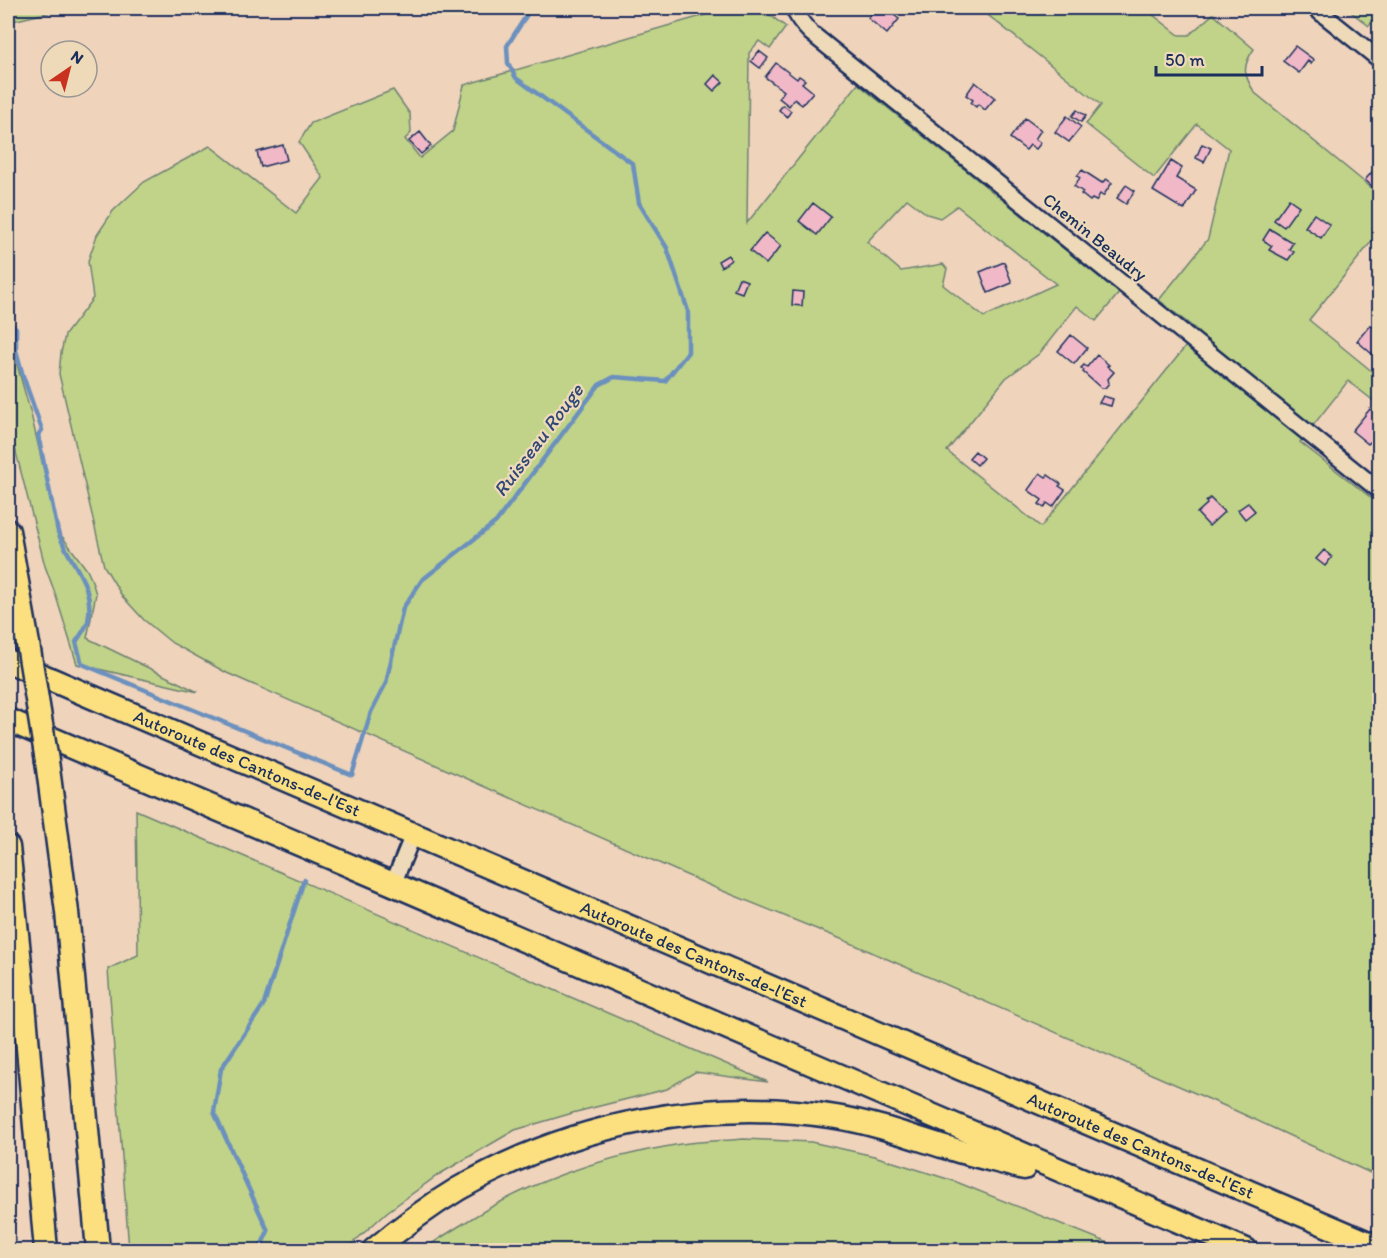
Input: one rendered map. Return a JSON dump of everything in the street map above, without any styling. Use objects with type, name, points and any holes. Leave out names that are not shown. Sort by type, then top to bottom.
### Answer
[{"type":"highway","points":[[8,531],[47,761],[67,912],[98,1251]]},
{"type":"highway","name":"Autoroute des Cantons-de-l'Est","points":[[8,661],[1380,1248]]},
{"type":"highway","points":[[8,720],[1246,1251]]},
{"type":"highway","points":[[8,847],[46,1251]]},
{"type":"highway","points":[[374,1251],[413,1220],[450,1195],[523,1157],[578,1136],[612,1127],[708,1113],[779,1111],[854,1120],[1101,1189]]},
{"type":"street","name":"Chemin Beaudry","points":[[794,8],[802,25],[811,33],[1380,491]]},
{"type":"street","points":[[1315,8],[1380,60]]},
{"type":"street","points":[[393,884],[413,835]]},
{"type":"green space","points":[[8,8],[68,8],[8,22]]},
{"type":"green space","points":[[729,8],[760,8],[786,27],[770,49],[759,41],[749,53],[747,223],[858,84],[1119,293],[1096,321],[1077,306],[1039,354],[1006,378],[947,451],[1041,527],[1198,331],[1159,300],[1208,239],[1229,149],[1197,124],[1154,178],[1086,124],[1101,105],[979,8],[1144,8],[1179,35],[1189,35],[1213,14],[1254,49],[1247,61],[1246,76],[1255,93],[1379,194],[1379,232],[1309,320],[1379,377],[1379,405],[1348,381],[1300,442],[1379,504],[1379,1177],[1234,1110],[846,941],[718,889],[227,673],[172,643],[144,620],[122,596],[104,566],[59,374],[65,335],[93,298],[88,261],[97,235],[113,211],[144,182],[210,146],[296,213],[323,178],[299,142],[311,123],[393,90],[410,114],[411,133],[405,139],[420,158],[453,131],[464,85]],"holes":[[[907,199],[927,214],[940,218],[957,206],[1056,284],[984,317],[943,285],[947,269],[943,264],[901,271],[867,242]]]},
{"type":"green space","points":[[1346,8],[1379,8],[1379,12],[1369,26]]},
{"type":"green space","points":[[8,338],[31,414],[58,531],[87,570],[96,594],[87,638],[198,692],[77,664],[45,566],[8,421]]},
{"type":"green space","points":[[136,810],[768,1082],[695,1072],[667,1089],[515,1130],[438,1175],[387,1212],[345,1250],[129,1250],[108,969],[138,955]]},
{"type":"green space","points":[[744,1139],[811,1142],[874,1156],[954,1181],[1126,1250],[423,1250],[486,1210],[538,1184],[564,1174],[646,1150],[692,1143]]},
{"type":"building","points":[[870,8],[885,8],[899,19],[887,34],[868,18],[874,11]]},
{"type":"building","points":[[1295,46],[1314,60],[1311,64],[1308,61],[1299,73],[1283,61]]},
{"type":"building","points":[[759,51],[768,58],[760,68],[751,61]]},
{"type":"building","points":[[776,63],[797,79],[799,76],[805,80],[802,83],[813,92],[802,105],[794,99],[789,106],[779,98],[784,91],[765,77]]},
{"type":"building","points":[[715,75],[723,82],[714,91],[707,84]]},
{"type":"building","points":[[975,82],[995,98],[985,110],[978,104],[976,107],[971,103],[973,100],[966,95]]},
{"type":"building","points":[[783,105],[791,111],[787,117],[779,110]]},
{"type":"building","points":[[1077,110],[1086,116],[1081,122],[1072,116]]},
{"type":"building","points":[[1067,116],[1081,127],[1069,142],[1055,132]]},
{"type":"building","points":[[1025,118],[1041,130],[1035,139],[1041,143],[1036,149],[1030,145],[1026,150],[1010,138]]},
{"type":"building","points":[[420,132],[431,146],[421,154],[409,141]]},
{"type":"building","points":[[1202,144],[1211,148],[1204,162],[1196,158]]},
{"type":"building","points":[[283,145],[287,160],[261,167],[257,152]]},
{"type":"building","points":[[1171,161],[1182,168],[1176,178],[1196,190],[1184,210],[1153,191]]},
{"type":"building","points":[[1082,170],[1102,183],[1106,179],[1112,183],[1103,196],[1100,194],[1096,201],[1092,199],[1090,201],[1074,186]]},
{"type":"building","points":[[1372,172],[1380,178],[1380,182],[1374,188],[1365,180]]},
{"type":"building","points":[[1126,185],[1135,191],[1126,204],[1117,198]]},
{"type":"building","points":[[1289,199],[1299,206],[1284,227],[1274,220]]},
{"type":"building","points":[[813,203],[831,217],[817,235],[799,221]]},
{"type":"building","points":[[1314,214],[1330,225],[1321,238],[1305,227]]},
{"type":"building","points":[[1270,229],[1293,243],[1289,249],[1294,252],[1288,260],[1269,250],[1272,246],[1263,240]]},
{"type":"building","points":[[765,233],[781,246],[766,264],[750,251]]},
{"type":"building","points":[[728,255],[731,260],[721,267],[718,261]]},
{"type":"building","points":[[1004,262],[1012,283],[988,293],[980,272]]},
{"type":"building","points":[[739,278],[747,281],[742,293],[734,290]]},
{"type":"building","points":[[793,291],[803,292],[802,306],[792,305]]},
{"type":"building","points":[[1370,325],[1380,332],[1380,345],[1372,354],[1357,341]]},
{"type":"building","points":[[1071,335],[1087,348],[1074,364],[1058,351]]},
{"type":"building","points":[[1097,355],[1114,372],[1105,388],[1101,388],[1081,368],[1084,365],[1087,367]]},
{"type":"building","points":[[1103,396],[1113,399],[1111,406],[1099,403]]},
{"type":"building","points":[[1370,409],[1379,416],[1374,422],[1380,426],[1380,450],[1352,431]]},
{"type":"building","points":[[975,451],[983,458],[977,465],[969,458]]},
{"type":"building","points":[[1040,473],[1046,477],[1048,475],[1061,484],[1059,486],[1065,490],[1053,507],[1047,503],[1044,508],[1039,504],[1042,500],[1028,490]]},
{"type":"building","points":[[1210,498],[1224,512],[1209,526],[1197,513]]},
{"type":"building","points":[[1248,503],[1255,511],[1245,519],[1238,510]]},
{"type":"building","points":[[1324,550],[1332,557],[1325,566],[1316,559]]},
{"type":"waterway","name":"Ruisseau Rouge","points":[[8,298],[11,324],[16,328],[16,350],[42,430],[38,435],[58,532],[80,574],[88,596],[88,621],[76,642],[82,664],[352,775],[371,712],[386,683],[403,608],[422,580],[496,522],[599,385],[614,377],[665,381],[688,352],[688,311],[667,248],[639,203],[633,164],[516,78],[508,63],[507,46],[531,8]]},
{"type":"waterway","name":"Ruisseau Rouge","points":[[252,1250],[262,1244],[268,1231],[214,1112],[221,1069],[264,1004],[304,880]]}]
